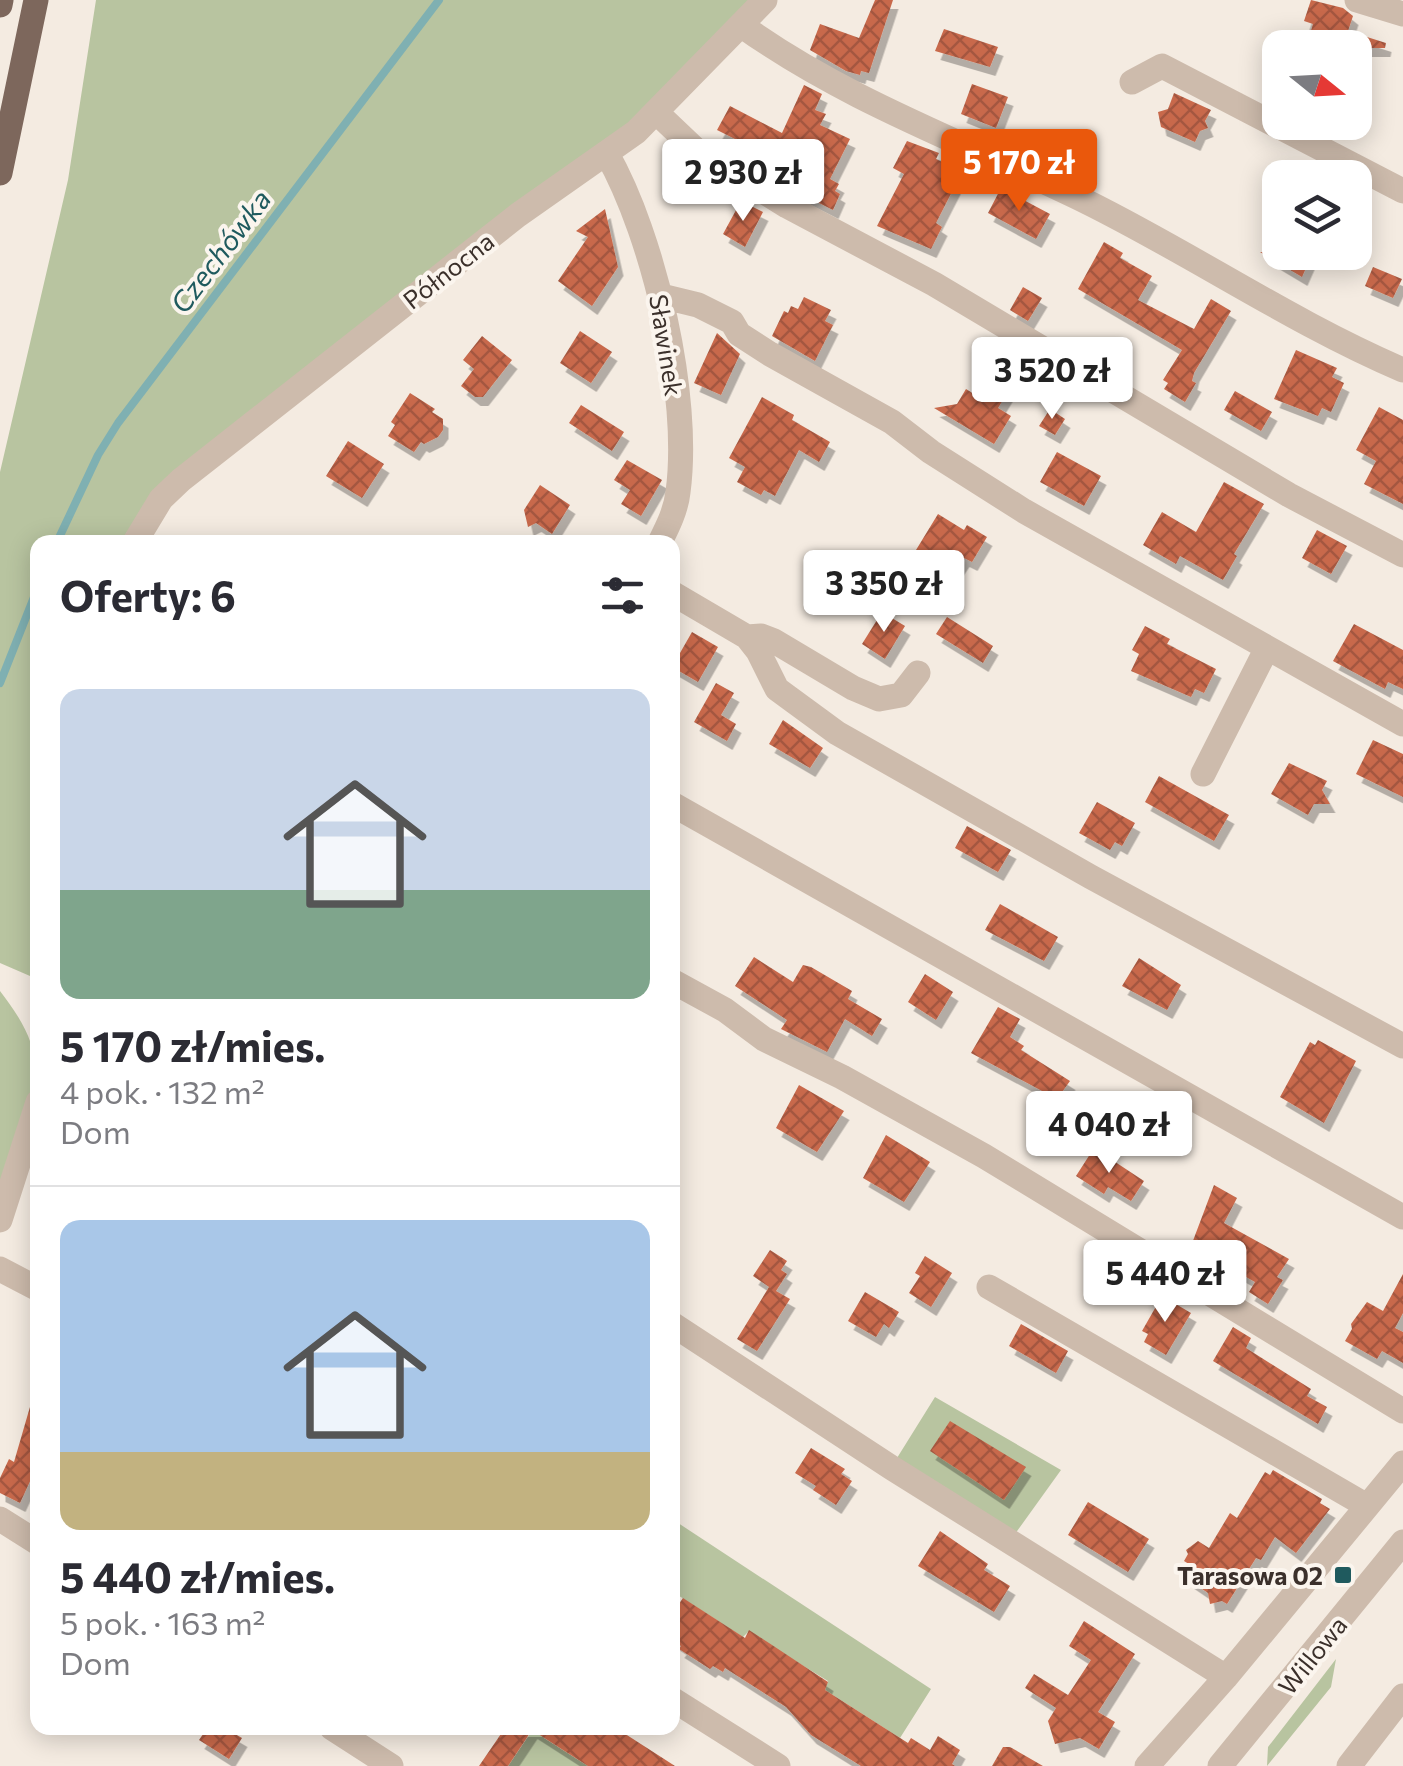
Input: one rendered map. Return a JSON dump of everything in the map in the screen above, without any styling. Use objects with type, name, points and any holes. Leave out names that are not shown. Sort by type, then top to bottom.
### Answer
[{"type":"main road","points":[[0,173],[36,0]]},
{"type":"street","name":"Północna","points":[[138,535],[161,499],[201,463],[518,214],[658,113],[764,0]]},
{"type":"street","points":[[1357,0],[1403,14]]},
{"type":"street","points":[[741,25],[786,58],[906,119],[1089,203],[1348,346],[1403,370]]},
{"type":"street","points":[[1132,82],[1162,66],[1178,72],[1403,191]]},
{"type":"street","points":[[658,113],[696,150],[787,206],[934,284],[1289,495],[1403,556]]},
{"type":"street","name":"Sławinek","points":[[606,154],[622,182],[661,296],[680,442],[678,492],[664,535]]},
{"type":"street","points":[[661,296],[698,305],[732,322],[739,334],[892,422],[931,452],[1024,511],[1403,724]]},
{"type":"street","points":[[680,598],[747,638],[776,689],[837,732],[1091,877],[1403,1046]]},
{"type":"street","points":[[747,638],[762,636],[774,641],[879,699],[901,695],[918,673]]},
{"type":"street","points":[[1203,774],[1268,648]]},
{"type":"street","points":[[680,809],[1403,1217]]},
{"type":"street","points":[[680,985],[764,1039],[842,1077],[984,1156],[1403,1411]]},
{"type":"street","points":[[0,1220],[30,1127]]},
{"type":"street","points":[[0,1269],[30,1285]]},
{"type":"street","points":[[990,1288],[1367,1506]]},
{"type":"street","points":[[680,1329],[892,1468],[1226,1677]]},
{"type":"street","points":[[1147,1766],[1403,1463]]},
{"type":"street","points":[[0,1520],[30,1538]]},
{"type":"street","name":"Willowa","points":[[1229,1763],[1403,1542]]},
{"type":"street","points":[[1353,1760],[1393,1725],[1403,1696]]},
{"type":"street","points":[[680,1704],[778,1766]]},
{"type":"street","points":[[343,1735],[392,1766]]},
{"type":"green space","points":[[96,0],[755,0],[646,118],[126,535],[30,535],[30,976],[0,963],[0,472],[68,180]]},
{"type":"green space","points":[[0,991],[30,1042],[30,1096],[0,1188]]},
{"type":"green space","points":[[935,1397],[1061,1470],[1015,1534],[897,1458]]},
{"type":"green space","points":[[680,1524],[931,1689],[900,1738],[825,1690],[828,1681],[748,1632],[743,1637],[680,1596]]},
{"type":"green space","points":[[1336,1659],[1331,1687],[1267,1766],[1268,1747]]},
{"type":"green space","points":[[529,1735],[546,1735],[544,1738],[588,1766],[508,1766]]},
{"type":"building","points":[[875,0],[893,0],[869,73],[846,71],[810,50],[820,24],[859,38]]},
{"type":"building","points":[[1311,0],[1343,8],[1353,16],[1348,30],[1311,30],[1313,24],[1304,21]]},
{"type":"building","points":[[944,29],[998,47],[990,67],[935,51]]},
{"type":"building","points":[[1372,39],[1386,43],[1385,48],[1372,48]]},
{"type":"building","points":[[972,84],[1008,97],[996,128],[961,114]]},
{"type":"building","points":[[804,85],[822,94],[815,110],[826,114],[820,125],[850,139],[830,179],[839,184],[835,191],[840,194],[833,210],[801,194],[812,172],[768,149],[765,154],[717,130],[730,106],[782,133]]},
{"type":"building","points":[[1174,93],[1211,110],[1205,121],[1208,128],[1200,131],[1195,142],[1161,127],[1158,112],[1168,109]]},
{"type":"building","points":[[907,141],[939,153],[936,159],[962,172],[936,223],[942,227],[931,249],[877,226],[904,174],[893,168]]},
{"type":"building","points":[[1001,188],[1050,214],[1036,239],[988,213]]},
{"type":"building","points":[[741,201],[763,212],[745,247],[723,234]]},
{"type":"building","points":[[605,209],[618,267],[592,306],[558,281],[588,237],[576,231]]},
{"type":"building","points":[[1104,242],[1123,253],[1120,258],[1152,276],[1138,300],[1194,329],[1211,299],[1231,311],[1194,373],[1192,381],[1196,383],[1185,402],[1164,389],[1168,383],[1163,380],[1182,350],[1078,289]]},
{"type":"building","points":[[1372,269],[1402,279],[1393,298],[1365,286]]},
{"type":"building","points":[[1023,287],[1042,298],[1028,321],[1010,310]]},
{"type":"building","points":[[804,297],[831,310],[825,321],[833,325],[815,361],[772,336],[784,311],[788,313],[791,306],[798,309]]},
{"type":"building","points":[[580,331],[612,352],[591,383],[560,363]]},
{"type":"building","points":[[717,333],[740,354],[721,395],[694,383]]},
{"type":"building","points":[[482,336],[512,360],[483,397],[475,397],[461,386],[474,369],[463,360]]},
{"type":"building","points":[[1003,345],[1021,356],[1016,363],[1023,367],[998,408],[1011,416],[994,444],[934,408],[957,404],[966,389],[974,394]]},
{"type":"building","points":[[1296,350],[1337,368],[1332,377],[1344,383],[1331,412],[1322,408],[1318,416],[1274,399]]},
{"type":"building","points":[[1235,391],[1272,412],[1261,431],[1224,410]]},
{"type":"building","points":[[410,393],[443,419],[438,437],[421,442],[414,452],[388,436],[395,425],[391,422]]},
{"type":"building","points":[[762,397],[830,442],[819,462],[799,450],[775,496],[764,490],[761,495],[737,482],[745,467],[729,458]]},
{"type":"building","points":[[581,405],[624,432],[612,451],[569,423]]},
{"type":"building","points":[[1379,407],[1403,420],[1403,504],[1364,484],[1376,461],[1356,450]]},
{"type":"building","points":[[1050,409],[1065,419],[1055,435],[1039,426]]},
{"type":"building","points":[[348,441],[384,464],[362,498],[326,476]]},
{"type":"building","points":[[1057,452],[1101,476],[1084,506],[1040,482]]},
{"type":"building","points":[[627,460],[662,480],[641,516],[621,504],[630,490],[614,480]]},
{"type":"building","points":[[1224,482],[1264,504],[1223,580],[1180,556],[1176,564],[1143,545],[1162,512],[1196,532]]},
{"type":"building","points":[[540,485],[570,505],[552,534],[536,523],[528,527],[524,510]]},
{"type":"building","points":[[938,514],[964,530],[967,525],[987,537],[972,562],[964,558],[954,573],[916,550]]},
{"type":"building","points":[[1317,530],[1347,546],[1331,574],[1302,558]]},
{"type":"building","points":[[882,612],[905,626],[885,659],[862,644]]},
{"type":"building","points":[[947,617],[993,646],[983,663],[936,634]]},
{"type":"building","points":[[1354,624],[1403,650],[1403,689],[1388,682],[1385,689],[1333,661]]},
{"type":"building","points":[[1145,626],[1170,639],[1167,644],[1216,669],[1204,693],[1195,689],[1191,697],[1131,671],[1139,654],[1132,650]]},
{"type":"building","points":[[692,632],[718,647],[698,682],[680,672],[680,653]]},
{"type":"building","points":[[716,683],[734,693],[721,715],[736,724],[727,741],[694,722]]},
{"type":"building","points":[[783,720],[823,748],[810,768],[769,744]]},
{"type":"building","points":[[1373,740],[1403,754],[1403,797],[1356,774]]},
{"type":"building","points":[[1289,763],[1327,781],[1322,790],[1330,804],[1314,804],[1308,815],[1271,794]]},
{"type":"building","points":[[1159,776],[1229,815],[1214,841],[1145,802]]},
{"type":"building","points":[[1097,802],[1135,823],[1122,846],[1115,842],[1110,850],[1079,833]]},
{"type":"building","points":[[967,826],[1011,850],[998,872],[955,848]]},
{"type":"building","points":[[1000,904],[1058,937],[1044,961],[985,930]]},
{"type":"building","points":[[754,957],[793,982],[803,965],[811,967],[852,991],[848,999],[882,1019],[872,1036],[845,1019],[827,1052],[781,1029],[787,1020],[735,986]]},
{"type":"building","points":[[1139,958],[1181,985],[1167,1010],[1122,986]]},
{"type":"building","points":[[925,974],[953,992],[936,1020],[908,1002]]},
{"type":"building","points":[[998,1007],[1020,1019],[1010,1037],[1024,1046],[1021,1050],[1070,1081],[1057,1099],[971,1053]]},
{"type":"building","points":[[1318,1040],[1356,1061],[1324,1123],[1280,1097],[1310,1042],[1315,1045]]},
{"type":"building","points":[[799,1085],[844,1111],[817,1152],[776,1128]]},
{"type":"building","points":[[1135,1096],[1168,1113],[1157,1133],[1124,1116]]},
{"type":"building","points":[[886,1135],[930,1162],[904,1202],[863,1178]]},
{"type":"building","points":[[1094,1148],[1144,1181],[1131,1201],[1108,1187],[1104,1194],[1076,1176]]},
{"type":"building","points":[[1214,1185],[1237,1198],[1224,1223],[1289,1259],[1277,1277],[1283,1280],[1268,1304],[1249,1292],[1255,1282],[1191,1246]]},
{"type":"building","points":[[770,1250],[787,1261],[781,1270],[787,1274],[776,1291],[790,1299],[757,1351],[737,1339],[769,1287],[772,1289],[753,1276]]},
{"type":"building","points":[[925,1256],[952,1273],[931,1307],[909,1293],[920,1276],[915,1273]]},
{"type":"building","points":[[1403,1274],[1403,1313],[1395,1328],[1403,1332],[1403,1363],[1382,1351],[1377,1359],[1345,1341],[1351,1324],[1367,1302],[1383,1311]]},
{"type":"building","points":[[865,1292],[899,1312],[889,1328],[884,1324],[876,1337],[848,1321]]},
{"type":"building","points":[[1162,1296],[1191,1313],[1166,1355],[1144,1342],[1148,1334],[1142,1331]]},
{"type":"building","points":[[1021,1324],[1068,1351],[1056,1373],[1009,1346]]},
{"type":"building","points":[[1233,1327],[1251,1338],[1246,1348],[1311,1389],[1307,1396],[1327,1407],[1318,1424],[1213,1361]]},
{"type":"building","points":[[30,1407],[30,1481],[20,1503],[0,1493],[0,1478],[9,1459],[14,1462]]},
{"type":"building","points":[[950,1421],[1026,1467],[1004,1500],[930,1451]]},
{"type":"building","points":[[811,1448],[845,1469],[841,1474],[852,1481],[836,1505],[795,1473]]},
{"type":"building","points":[[1273,1470],[1322,1499],[1320,1503],[1330,1509],[1296,1553],[1275,1537],[1261,1560],[1256,1558],[1227,1604],[1210,1604],[1208,1593],[1189,1580],[1197,1569],[1184,1561],[1186,1550],[1198,1541],[1209,1548],[1230,1513],[1237,1518],[1265,1472],[1270,1475]]},
{"type":"building","points":[[1088,1502],[1149,1539],[1128,1572],[1068,1535]]},
{"type":"building","points":[[940,1531],[988,1564],[984,1570],[1010,1586],[994,1612],[918,1566]]},
{"type":"building","points":[[683,1598],[745,1638],[749,1630],[828,1682],[825,1690],[908,1743],[911,1738],[930,1750],[938,1736],[960,1750],[952,1764],[955,1766],[861,1766],[811,1735],[786,1707],[725,1668],[723,1672],[713,1666],[710,1669],[680,1650]]},
{"type":"building","points":[[1084,1621],[1135,1654],[1098,1712],[1115,1722],[1099,1749],[1080,1738],[1055,1744],[1048,1721],[1056,1708],[1025,1688],[1034,1674],[1068,1695],[1091,1660],[1069,1646]]},
{"type":"building","points":[[202,1735],[242,1738],[229,1759],[199,1740]]},
{"type":"building","points":[[500,1735],[529,1735],[508,1766],[479,1766]]},
{"type":"building","points":[[540,1735],[627,1735],[675,1766],[588,1766]]},
{"type":"building","points":[[1003,1747],[1010,1747],[1043,1766],[992,1766]]},
{"type":"waterway","name":"Czechówka","points":[[60,535],[98,455],[118,423],[439,0]]},
{"type":"waterway","name":"Czechówka","points":[[0,683],[30,607]]},
{"type":"place","name":"Tarasowa 02","points":[[1343,1575]]}]
